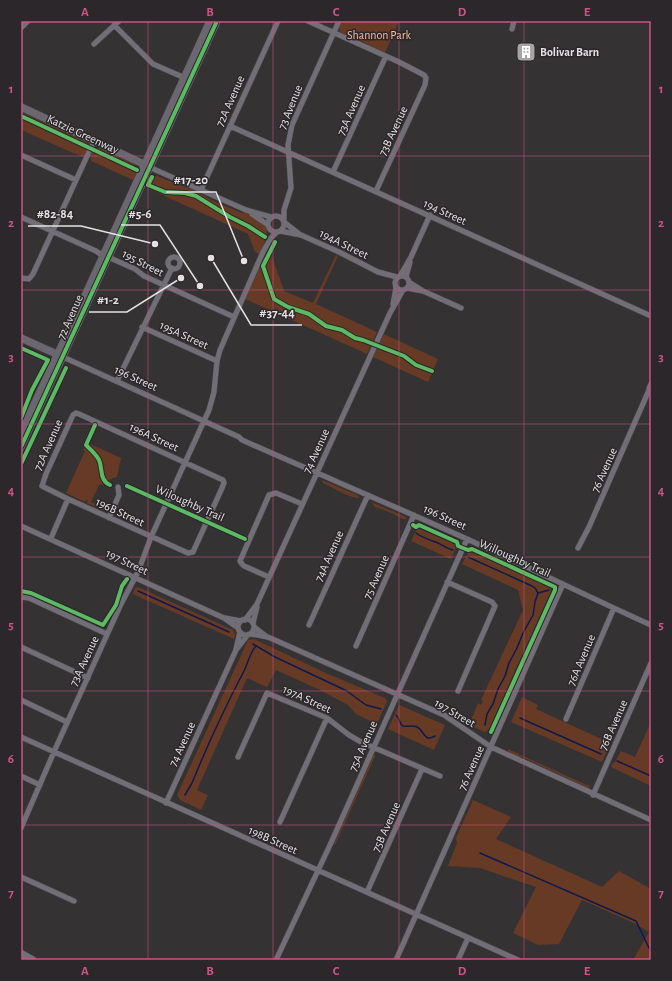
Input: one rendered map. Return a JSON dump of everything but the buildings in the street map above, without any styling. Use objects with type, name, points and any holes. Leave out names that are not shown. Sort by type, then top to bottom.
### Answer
[{"type":"main road","points":[[203,50],[205,39],[212,21]]},
{"type":"main road","name":"72 Avenue","points":[[147,166],[185,78],[212,21]]},
{"type":"main road","name":"72 Avenue","points":[[21,447],[105,256],[217,21]]},
{"type":"main road","points":[[21,107],[147,166]]},
{"type":"main road","name":"72 Avenue","points":[[21,432],[91,294],[93,284],[105,256]]},
{"type":"main road","name":"196 Street","points":[[21,338],[60,356]]},
{"type":"main road","points":[[22,955],[32,960]]},
{"type":"street","points":[[21,28],[28,21]]},
{"type":"street","points":[[94,44],[118,21]]},
{"type":"street","name":"72A Avenue","points":[[201,190],[278,21]]},
{"type":"street","points":[[308,21],[386,56]]},
{"type":"street","name":"73 Avenue","points":[[284,221],[291,185],[288,145],[292,125],[339,21]]},
{"type":"street","points":[[512,29],[514,21]]},
{"type":"street","points":[[114,25],[153,64],[185,78]]},
{"type":"street","name":"73B Avenue","points":[[376,191],[426,84],[424,74],[386,56]]},
{"type":"street","name":"73A Avenue","points":[[333,172],[386,56]]},
{"type":"street","name":"194 Street","points":[[230,126],[651,316]]},
{"type":"street","points":[[21,278],[29,279],[33,274],[94,142]]},
{"type":"street","points":[[21,155],[76,180]]},
{"type":"street","points":[[147,166],[246,210],[281,217],[284,221],[283,227],[271,238],[263,252]]},
{"type":"street","points":[[218,361],[222,344],[268,239],[268,220],[286,205]]},
{"type":"street","points":[[246,210],[272,231],[279,231]]},
{"type":"street","points":[[398,276],[411,257],[430,215]]},
{"type":"street","name":"195 Street","points":[[21,217],[98,252],[163,285],[234,317]]},
{"type":"street","name":"194A Street","points":[[284,221],[301,235]]},
{"type":"street","name":"194A Street","points":[[279,231],[301,235],[339,252],[378,272],[396,286],[405,289]]},
{"type":"street","points":[[411,257],[406,277],[409,282],[423,291],[461,308]]},
{"type":"street","points":[[117,381],[172,268]]},
{"type":"street","name":"194A Street","points":[[378,272],[406,277]]},
{"type":"street","name":"74 Avenue","points":[[393,307],[398,276]]},
{"type":"street","name":"74 Avenue","points":[[254,625],[257,604],[269,577],[393,307],[409,282]]},
{"type":"street","points":[[405,289],[423,291]]},
{"type":"street","name":"195A Street","points":[[142,327],[218,361]]},
{"type":"street","name":"196 Street","points":[[60,356],[204,420],[239,437],[242,440],[467,539],[651,625]]},
{"type":"street","name":"73A Avenue","points":[[21,828],[67,722],[140,567],[151,537],[212,402],[218,361]]},
{"type":"street","name":"76 Avenue","points":[[578,548],[650,392],[649,387],[651,384]]},
{"type":"street","name":"72A Avenue","points":[[42,486],[72,415],[76,413]]},
{"type":"street","name":"196A Street","points":[[76,413],[219,477],[224,481],[207,522],[194,550],[191,553]]},
{"type":"street","name":"196B Street","points":[[42,486],[108,518],[191,553]]},
{"type":"street","points":[[108,518],[119,495],[118,487]]},
{"type":"street","points":[[269,577],[244,566],[240,561],[269,495],[276,493],[302,504]]},
{"type":"street","name":"74A Avenue","points":[[309,625],[368,495]]},
{"type":"street","points":[[50,538],[68,499]]},
{"type":"street","name":"75 Avenue","points":[[356,646],[414,516]]},
{"type":"street","name":"197 Street","points":[[21,526],[224,618],[239,630]]},
{"type":"street","name":"75A Avenue","points":[[276,960],[292,929],[467,539]]},
{"type":"street","points":[[447,582],[492,602],[495,605],[458,691]]},
{"type":"street","name":"76 Avenue","points":[[396,960],[564,584]]},
{"type":"street","points":[[21,597],[29,598],[108,634]]},
{"type":"street","name":"74 Avenue","points":[[243,620],[257,604]]},
{"type":"street","name":"76A Avenue","points":[[566,719],[614,608]]},
{"type":"street","name":"197 Street","points":[[224,618],[243,620]]},
{"type":"street","points":[[243,620],[249,620],[254,625],[249,635],[243,635],[239,630],[239,624],[243,620]]},
{"type":"street","name":"197 Street","points":[[254,625],[268,637],[450,719],[491,747],[651,820]]},
{"type":"street","name":"74 Avenue","points":[[236,650],[239,630]]},
{"type":"street","name":"74 Avenue","points":[[166,802],[236,650],[249,635]]},
{"type":"street","name":"197 Street","points":[[249,635],[268,637]]},
{"type":"street","points":[[21,647],[88,678]]},
{"type":"street","name":"76B Avenue","points":[[593,794],[651,663]]},
{"type":"street","name":"197A Street","points":[[238,757],[267,693],[327,718],[349,735],[440,776]]},
{"type":"street","points":[[21,700],[67,722]]},
{"type":"street","points":[[280,822],[327,718]]},
{"type":"street","name":"198B Street","points":[[21,737],[518,960]]},
{"type":"street","name":"75B Avenue","points":[[367,892],[422,769]]},
{"type":"street","points":[[21,776],[40,785]]},
{"type":"street","points":[[21,877],[74,901]]},
{"type":"street","points":[[458,960],[468,938]]},
{"type":"green space","name":"Shannon Park","points":[[343,21],[399,21],[385,53],[349,35],[341,34],[339,28]]},
{"type":"green space","points":[[21,112],[87,142],[89,147],[84,157],[21,130]]},
{"type":"green space","points":[[96,148],[100,148],[134,164],[137,170],[133,180],[91,161],[91,155]]},
{"type":"green space","points":[[153,176],[157,176],[186,187],[208,197],[211,200],[242,213],[245,212],[259,220],[266,228],[267,232],[261,252],[259,254],[255,252],[248,234],[145,187],[149,179]]},
{"type":"green space","points":[[265,253],[272,256],[284,291],[313,303],[336,255],[338,256],[316,304],[377,332],[367,354],[245,299]]},
{"type":"green space","points":[[384,334],[438,359],[428,382],[373,357]]},
{"type":"green space","points":[[88,443],[121,458],[117,477],[110,479],[107,484],[108,486],[103,484],[99,485],[91,502],[107,510],[105,511],[87,503],[88,501],[86,500],[85,502],[66,493],[85,451],[83,450]]},
{"type":"green space","points":[[322,480],[357,495],[360,498],[352,497],[323,483]]},
{"type":"green space","points":[[371,502],[404,516],[407,519],[403,519],[375,507]]},
{"type":"green space","points":[[417,528],[457,545],[451,559],[411,541]]},
{"type":"green space","points":[[469,551],[550,586],[551,591],[489,729],[485,732],[469,725],[478,703],[481,705],[483,701],[481,700],[523,610],[518,590],[462,564]]},
{"type":"green space","points":[[138,587],[233,630],[235,634],[234,639],[133,594],[135,588]]},
{"type":"green space","points":[[254,639],[328,674],[385,698],[387,701],[377,724],[356,714],[348,705],[320,690],[276,670],[267,687],[247,678],[197,790],[208,795],[201,810],[180,800],[177,795],[248,640]]},
{"type":"green space","points":[[522,697],[538,705],[536,709],[610,743],[602,762],[511,722]]},
{"type":"green space","points":[[399,705],[445,725],[434,750],[388,729]]},
{"type":"green space","points":[[651,722],[651,786],[611,767],[621,751],[635,757]]},
{"type":"green space","points":[[508,749],[519,754],[520,756],[521,755],[589,786],[590,789],[522,757],[516,756],[508,752]]},
{"type":"green space","points":[[374,754],[375,756],[335,845],[334,844]]},
{"type":"green space","points":[[473,800],[511,817],[496,839],[602,887],[619,871],[651,889],[651,960],[633,960],[649,932],[634,923],[582,900],[559,944],[538,945],[513,933],[536,887],[480,868],[448,866],[457,843],[456,838]]},
{"type":"waterway","points":[[416,533],[424,538],[453,550]]},
{"type":"waterway","points":[[468,557],[532,586],[538,593],[533,615],[509,663],[493,704],[487,714],[485,725]]},
{"type":"waterway","points":[[538,593],[549,590]]},
{"type":"waterway","points":[[138,591],[229,632]]},
{"type":"waterway","points":[[253,644],[275,657],[347,691],[366,705],[381,709]]},
{"type":"waterway","points":[[185,795],[256,646]]},
{"type":"waterway","points":[[396,715],[403,726],[417,727],[426,737],[429,738],[435,736]]},
{"type":"waterway","points":[[520,718],[601,754]]},
{"type":"waterway","points":[[617,761],[651,776]]},
{"type":"waterway","points":[[480,853],[636,921],[651,952]]},
{"type":"cycle path","points":[[21,447],[217,21]]},
{"type":"cycle path","name":"Katzie Greenway","points":[[21,116],[137,170]]},
{"type":"cycle path","points":[[152,177],[148,185],[165,192],[185,193],[196,196],[265,237]]},
{"type":"cycle path","points":[[275,242],[263,266],[274,299],[288,307],[309,314],[326,326],[342,330],[355,338],[404,356],[416,365],[432,371]]},
{"type":"cycle path","points":[[21,348],[48,360],[32,390],[21,418]]},
{"type":"cycle path","points":[[21,464],[66,368]]},
{"type":"cycle path","points":[[95,425],[86,445],[98,458],[104,480],[110,485]]},
{"type":"cycle path","name":"Wiloughby Trail","points":[[127,486],[245,539]]},
{"type":"cycle path","name":"Willoughby Trail","points":[[413,525],[416,527],[419,525],[457,542],[458,546],[468,550],[472,549],[555,587],[555,590],[491,732]]},
{"type":"cycle path","points":[[21,591],[31,593],[103,625],[116,605],[122,586],[127,579]]},
{"type":"place","name":"Bolivar Barn","points":[[526,52]]},
{"type":"place","name":"#82-84","points":[[155,244]]},
{"type":"place","name":"#37-44","points":[[211,258]]},
{"type":"place","name":"#17-20","points":[[244,261]]},
{"type":"place","name":"#1-2","points":[[181,278]]},
{"type":"place","name":"#5-6","points":[[200,286]]}]
